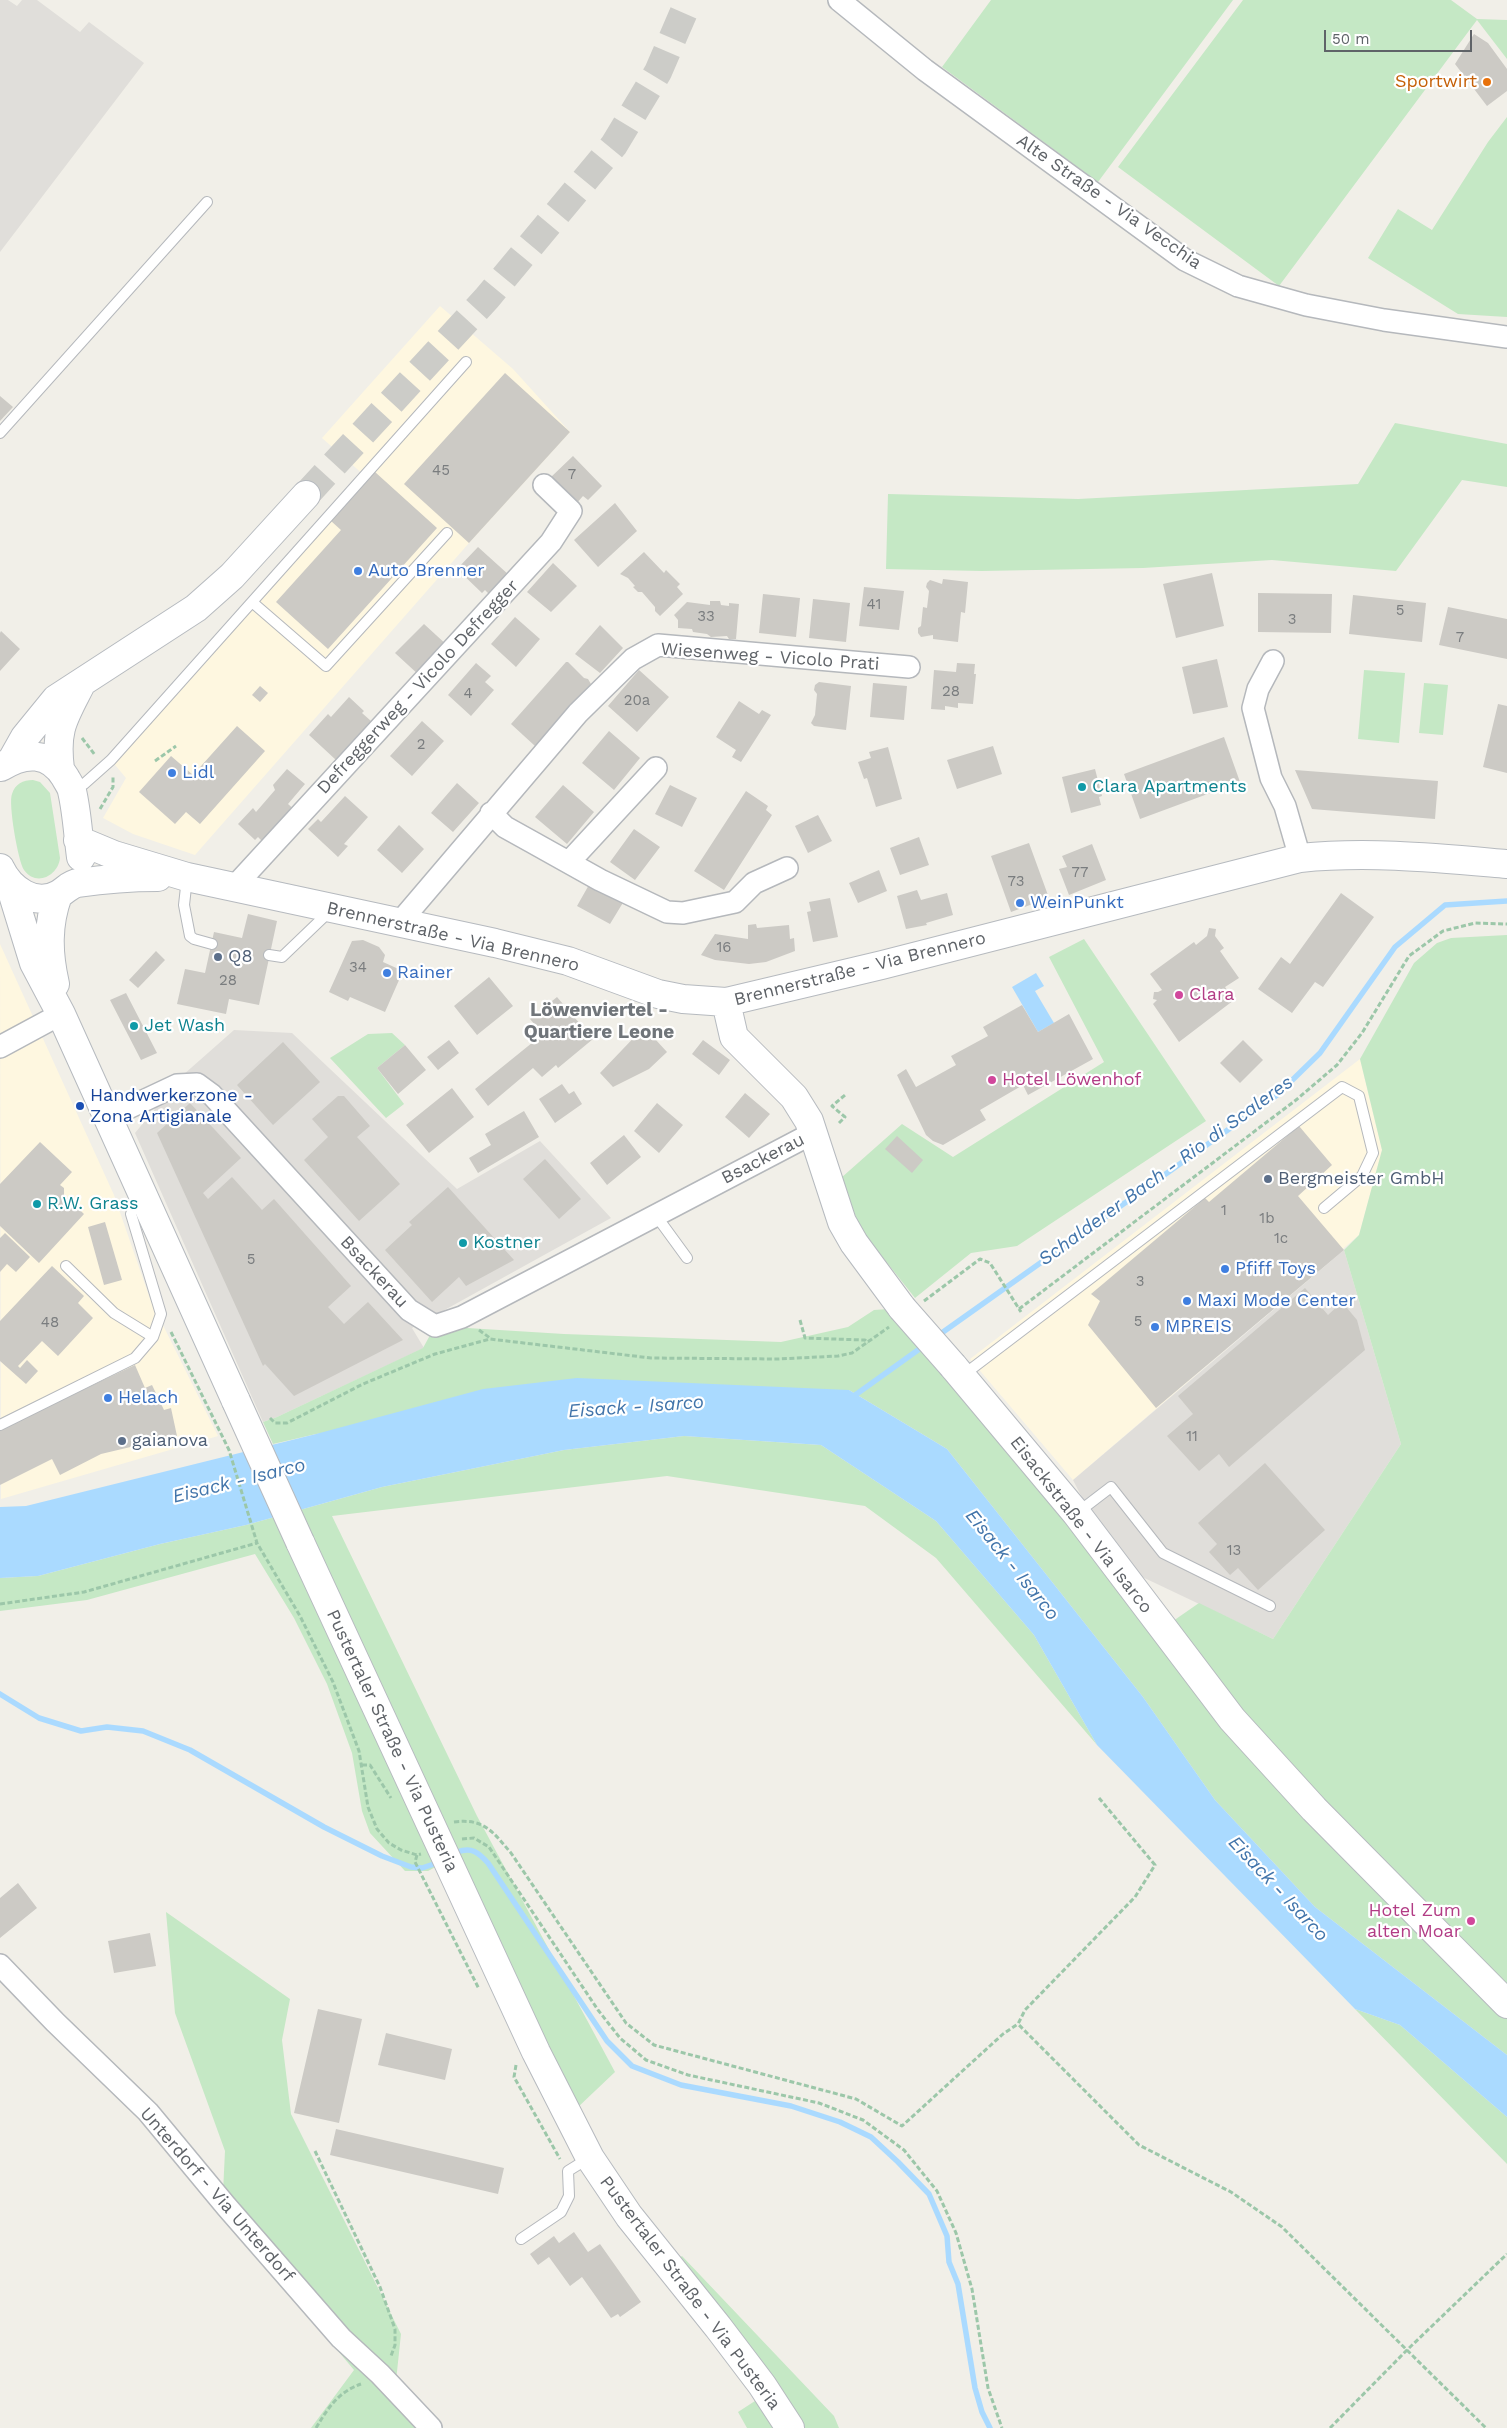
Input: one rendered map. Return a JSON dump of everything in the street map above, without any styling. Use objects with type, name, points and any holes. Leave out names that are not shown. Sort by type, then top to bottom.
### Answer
[{"type":"main road","points":[[6,764],[56,699],[196,608],[232,576],[306,494]]},
{"type":"main road","points":[[65,889],[82,862],[66,779],[57,746],[59,728],[81,684]]},
{"type":"main road","points":[[6,764],[26,756],[43,756],[66,779]]},
{"type":"main road","name":"Brennerstraße - Via Brennero","points":[[78,840],[114,855],[188,877],[400,922],[568,961],[658,994],[682,999],[726,1002],[882,965],[1300,858],[1342,854],[1389,854],[1507,864]]},
{"type":"main road","name":"Brennerstraße - Via Brennero","points":[[5,876],[24,895],[41,899],[65,889],[111,878],[188,877]]},
{"type":"main road","name":"Pustertaler Straße - Via Pusteria","points":[[5,876],[34,963],[61,1014],[300,1542],[536,2052],[590,2158],[629,2216],[718,2327],[762,2385],[790,2428]]},
{"type":"main road","name":"Pustertaler Straße - Via Pusteria","points":[[61,1014],[50,959],[51,913],[65,889]]},
{"type":"main road","name":"Eisackstraße - Via Isarco","points":[[726,1002],[734,1037],[794,1097],[813,1133],[842,1222],[854,1243],[904,1313],[957,1371],[1076,1513],[1232,1719],[1321,1816],[1507,2004]]},
{"type":"street","name":"Alte Straße - Via Vecchia","points":[[839,0],[925,70],[1178,254],[1238,286],[1306,305],[1384,320],[1507,337]]},
{"type":"street","name":"Defreggerweg - Vicolo Defregger","points":[[234,887],[551,542],[572,511],[544,485]]},
{"type":"street","name":"Wiesenweg - Vicolo Prati","points":[[400,922],[578,713],[633,659],[658,645],[908,667]]},
{"type":"street","points":[[1273,661],[1258,689],[1253,708],[1271,778],[1285,806],[1300,858]]},
{"type":"street","points":[[568,862],[656,768]]},
{"type":"street","points":[[492,813],[505,827],[568,862],[667,912],[683,913],[735,902],[754,883],[787,868]]},
{"type":"street","points":[[0,1047],[61,1014]]},
{"type":"street","name":"Bsackerau","points":[[107,1118],[177,1085],[197,1084],[212,1095],[408,1310],[435,1326],[462,1317],[813,1133]]},
{"type":"street","name":"Unterdorf - Via Unterdorf","points":[[0,1965],[55,2022],[148,2112],[226,2206],[341,2338],[386,2380],[431,2428]]},
{"type":"lane","points":[[0,433],[207,202]]},
{"type":"lane","points":[[66,779],[84,784],[105,767],[466,362]]},
{"type":"lane","points":[[252,602],[326,666],[447,534]]},
{"type":"lane","points":[[188,877],[184,905],[190,936],[212,944]]},
{"type":"lane","points":[[269,955],[282,957],[333,909]]},
{"type":"lane","points":[[957,1371],[1342,1087],[1359,1096],[1373,1153],[1362,1176],[1324,1208]]},
{"type":"lane","points":[[0,1425],[135,1358],[153,1337],[161,1314],[131,1214],[141,1192]]},
{"type":"lane","points":[[662,1211],[660,1222],[687,1258]]},
{"type":"lane","points":[[66,1266],[114,1313],[153,1337]]},
{"type":"lane","points":[[1076,1513],[1111,1487],[1163,1553],[1270,1606]]},
{"type":"lane","points":[[521,2239],[561,2212],[570,2196],[568,2171],[590,2158]]},
{"type":"path","points":[[155,761],[176,746]]},
{"type":"path","points":[[265,1411],[275,1423],[287,1423],[363,1384],[435,1354],[490,1338],[651,1358],[777,1359],[838,1356],[852,1353],[980,1259],[990,1263],[1019,1309],[1296,1100],[1337,1065],[1362,1033],[1409,956],[1443,931],[1475,923],[1507,924]]},
{"type":"path","points":[[839,1123],[845,1117],[832,1106],[845,1095]]},
{"type":"path","points":[[161,1314],[229,1450],[257,1543],[300,1616],[333,1682],[362,1765],[368,1807],[377,1829],[389,1843],[417,1855],[424,1853]]},
{"type":"path","points":[[800,1320],[805,1338],[866,1340],[868,1342]]},
{"type":"path","points":[[0,1604],[84,1592],[257,1543]]},
{"type":"path","points":[[362,1765],[370,1765],[394,1804]]},
{"type":"path","points":[[431,1824],[465,1820],[479,1823],[493,1831],[511,1853],[626,2023],[654,2046],[856,2099],[902,2126],[1003,2034],[1018,2024],[1025,2010],[1135,1897],[1155,1865],[1099,1798]]},
{"type":"path","points":[[459,1840],[474,1838],[489,1847],[598,2010],[620,2038],[646,2060],[688,2074],[820,2103],[863,2120],[904,2150],[937,2191],[956,2233],[972,2289],[988,2388],[1002,2428]]},
{"type":"path","points":[[417,1855],[415,1862],[422,1874]]},
{"type":"path","points":[[1018,2024],[1138,2145],[1231,2192],[1282,2228],[1486,2428]]},
{"type":"path","points":[[315,2152],[380,2287],[395,2329],[395,2345],[388,2364],[386,2380],[349,2388],[336,2398],[316,2428]]},
{"type":"path","points":[[1330,2428],[1407,2350],[1507,2254]]},
{"type":"shaded area","points":[[0,0],[8,0],[17,6],[22,0],[37,0],[80,32],[89,22],[144,63],[0,252]]},
{"type":"shaded area","points":[[440,306],[513,369],[570,432],[469,543],[195,855],[133,834],[103,818],[126,778],[111,760],[365,476],[322,438]]},
{"type":"shaded area","points":[[0,944],[114,1195],[150,1299],[218,1436],[1,1499]]},
{"type":"shaded area","points":[[234,1030],[292,1033],[457,1189],[540,1141],[611,1218],[412,1328],[424,1348],[263,1422],[135,1133],[183,1075]]},
{"type":"shaded area","points":[[1360,1059],[1382,1150],[1359,1235],[1073,1480],[970,1359]]},
{"type":"shaded area","points":[[1344,1250],[1401,1444],[1273,1639],[1136,1574],[1094,1521],[1073,1480]]},
{"type":"green space","points":[[991,0],[1233,0],[1098,182],[942,67]]},
{"type":"green space","points":[[1243,0],[1451,0],[1477,19],[1507,20],[1507,59],[1477,20],[1279,286],[1118,167]]},
{"type":"green space","points":[[1507,117],[1507,317],[1458,314],[1368,258],[1398,209],[1432,230],[1488,142]]},
{"type":"green space","points":[[1395,423],[1507,444],[1507,487],[1462,480],[1396,571],[1272,560],[1143,568],[982,571],[886,569],[888,494],[1078,499],[1358,484]]},
{"type":"green space","points":[[1364,670],[1405,673],[1399,743],[1358,739]]},
{"type":"green space","points":[[1424,683],[1448,685],[1443,735],[1419,733]]},
{"type":"green space","points":[[33,780],[40,782],[50,793],[60,858],[55,870],[51,874],[40,878],[34,878],[24,870],[19,856],[11,808],[12,794],[17,785]]},
{"type":"green space","points":[[1507,935],[1507,2055],[1315,1907],[1215,1800],[1143,1697],[947,1449],[849,1390],[316,1434],[273,1444],[263,1422],[423,1348],[435,1326],[564,1334],[781,1342],[848,1327],[874,1310],[902,1308],[1163,1628],[1199,1603],[1273,1639],[1401,1444],[1344,1250],[1359,1235],[1382,1150],[1360,1059],[1414,963],[1437,943],[1451,938]]},
{"type":"green space","points":[[1084,939],[1206,1121],[1017,1246],[971,1253],[915,1298],[861,1230],[841,1178],[902,1124],[953,1157],[1104,1062],[1049,957]]},
{"type":"green space","points":[[392,1033],[405,1045],[377,1068],[404,1104],[386,1118],[330,1058],[368,1034]]},
{"type":"green space","points":[[684,1436],[821,1445],[936,1521],[1034,1635],[1097,1745],[936,1558],[865,1506],[667,1476],[332,1516],[477,1816],[615,2072],[576,2109],[447,1861],[428,1871],[405,1871],[370,1833],[362,1811],[352,1753],[327,1684],[294,1618],[255,1554],[87,1600],[0,1611],[0,1578],[38,1576],[160,1544],[246,1525],[382,1487],[564,1450]]},
{"type":"green space","points":[[166,1912],[290,1999],[282,2040],[291,2114],[401,2334],[396,2381],[439,2428],[311,2428],[354,2370],[222,2213],[225,2151],[175,2013]]},
{"type":"green space","points":[[1355,2009],[1400,2025],[1507,2117],[1507,2164]]},
{"type":"green space","points":[[682,2256],[834,2416],[839,2428],[747,2428],[738,2412],[775,2388],[676,2261]]},
{"type":"water","points":[[1036,973],[1044,986],[1035,991],[1054,1023],[1038,1032],[1012,987]]},
{"type":"water","name":"Eisack - Isarco","points":[[577,1378],[849,1390],[947,1449],[1143,1697],[1215,1800],[1315,1907],[1507,2055],[1507,2117],[1400,2025],[1355,2009],[1097,1745],[1034,1635],[936,1521],[821,1445],[684,1436],[564,1450],[382,1487],[246,1525],[160,1544],[38,1576],[0,1578],[0,1507],[26,1506],[316,1434],[483,1389]]},
{"type":"building","points":[[1474,34],[1488,43],[1507,69],[1507,91],[1487,106],[1455,64]]},
{"type":"building","points":[[505,373],[570,432],[469,543],[404,484]]},
{"type":"building","points":[[0,396],[13,407],[0,421]]},
{"type":"building","points":[[573,456],[602,486],[588,500],[583,496],[576,504],[550,478]]},
{"type":"building","points":[[375,472],[437,528],[328,649],[276,602],[341,530],[331,521]]},
{"type":"building","points":[[615,503],[637,531],[598,567],[574,540]]},
{"type":"building","points":[[478,547],[509,575],[490,595],[485,590],[482,593],[457,569]]},
{"type":"building","points":[[644,552],[664,573],[666,570],[680,584],[677,587],[683,594],[660,616],[642,592],[638,592],[628,578],[620,574]]},
{"type":"building","points":[[553,563],[577,586],[551,612],[527,592]]},
{"type":"building","points":[[1212,573],[1224,626],[1176,638],[1163,584]]},
{"type":"building","points":[[943,579],[968,582],[965,613],[961,612],[958,642],[933,639],[933,635],[921,637],[918,633],[918,628],[921,626],[923,607],[927,608],[929,591],[926,587],[927,583],[930,580],[942,584]]},
{"type":"building","points":[[864,587],[904,591],[899,630],[859,626]]},
{"type":"building","points":[[1258,593],[1332,594],[1331,633],[1258,632]]},
{"type":"building","points":[[763,594],[800,598],[796,637],[759,633]]},
{"type":"building","points":[[1353,595],[1426,603],[1422,642],[1349,634]]},
{"type":"building","points":[[813,599],[850,603],[846,642],[809,638]]},
{"type":"building","points":[[710,601],[720,601],[721,605],[729,606],[729,603],[739,604],[736,639],[729,639],[727,636],[711,637],[707,634],[693,632],[692,629],[678,628],[678,620],[674,615],[687,602],[710,605]]},
{"type":"building","points":[[1448,607],[1507,619],[1507,659],[1439,645]]},
{"type":"building","points":[[515,617],[540,639],[516,667],[491,644]]},
{"type":"building","points":[[424,624],[448,646],[420,676],[395,653]]},
{"type":"building","points":[[600,625],[623,648],[600,673],[575,654]]},
{"type":"building","points":[[1,631],[20,649],[0,671],[0,633]]},
{"type":"building","points":[[1217,659],[1228,707],[1193,714],[1182,667]]},
{"type":"building","points":[[566,662],[584,678],[588,679],[591,684],[535,746],[511,724]]},
{"type":"building","points":[[476,663],[491,676],[485,682],[494,690],[471,716],[448,695]]},
{"type":"building","points":[[957,663],[975,664],[973,704],[958,703],[958,708],[945,706],[945,710],[931,709],[934,670],[956,672]]},
{"type":"building","points":[[639,670],[669,697],[637,732],[608,706]]},
{"type":"building","points":[[819,682],[851,686],[846,730],[814,726],[811,723],[815,715],[817,694],[814,690],[815,685]]},
{"type":"building","points":[[873,683],[907,686],[904,720],[870,717]]},
{"type":"building","points":[[260,686],[268,693],[260,702],[252,695]]},
{"type":"building","points":[[349,697],[364,711],[362,713],[371,721],[336,760],[309,735],[328,714],[331,717]]},
{"type":"building","points":[[739,701],[759,714],[762,710],[771,715],[741,762],[732,757],[736,750],[716,737]]},
{"type":"building","points":[[1498,704],[1507,706],[1507,773],[1483,767]]},
{"type":"building","points":[[422,721],[444,741],[412,776],[390,756]]},
{"type":"building","points":[[237,726],[265,751],[200,824],[186,812],[175,824],[139,792],[171,756],[193,775]]},
{"type":"building","points":[[609,731],[640,758],[614,790],[582,763]]},
{"type":"building","points":[[1224,737],[1240,782],[1140,819],[1124,774]]},
{"type":"building","points":[[993,746],[1002,774],[957,789],[947,760]]},
{"type":"building","points":[[888,747],[902,799],[876,807],[867,778],[864,779],[858,762],[871,758],[869,752]]},
{"type":"building","points":[[287,769],[305,784],[288,804],[297,812],[263,842],[258,837],[255,840],[238,824],[253,808],[256,812],[275,790],[273,785]]},
{"type":"building","name":"Clara Apartments","points":[[1095,769],[1102,796],[1099,797],[1101,805],[1071,813],[1062,777]]},
{"type":"building","points":[[1295,770],[1438,781],[1435,819],[1312,809]]},
{"type":"building","points":[[457,783],[479,803],[453,832],[431,813]]},
{"type":"building","points":[[563,785],[594,812],[567,844],[535,817]]},
{"type":"building","points":[[670,785],[697,798],[682,827],[655,814]]},
{"type":"building","points":[[746,791],[768,806],[766,810],[772,815],[724,890],[694,871]]},
{"type":"building","points":[[345,796],[368,817],[344,844],[348,846],[338,857],[308,829],[318,819],[321,822]]},
{"type":"building","points":[[818,815],[832,841],[808,853],[795,826]]},
{"type":"building","points":[[399,825],[424,849],[402,873],[377,850]]},
{"type":"building","points":[[634,829],[660,847],[635,880],[610,862]]},
{"type":"building","points":[[919,837],[929,865],[900,875],[890,848]]},
{"type":"building","points":[[1029,843],[1049,898],[1011,912],[991,856]]},
{"type":"building","points":[[1092,844],[1106,880],[1069,895],[1059,869],[1067,867],[1062,856]]},
{"type":"building","points":[[879,870],[887,891],[858,903],[849,883]]},
{"type":"building","points":[[590,883],[624,901],[610,924],[577,906]]},
{"type":"building","points":[[917,890],[921,900],[947,893],[953,915],[926,923],[927,925],[906,929],[897,896]]},
{"type":"building","points":[[1341,893],[1374,917],[1323,987],[1315,982],[1292,1013],[1258,989],[1281,957],[1290,964]]},
{"type":"building","points":[[830,898],[838,937],[813,942],[807,912],[811,911],[809,902]]},
{"type":"building","points":[[248,914],[277,921],[259,1005],[229,999],[226,1014],[177,1004],[185,969],[205,973],[214,932],[242,938]]},
{"type":"building","points":[[756,924],[757,928],[789,925],[790,939],[794,938],[795,951],[766,962],[749,964],[715,960],[701,955],[715,934],[748,939],[748,925]]},
{"type":"building","points":[[1209,928],[1216,929],[1215,936],[1224,948],[1220,951],[1239,978],[1225,987],[1234,1000],[1179,1042],[1153,1004],[1157,1000],[1153,999],[1154,992],[1162,990],[1150,974],[1194,942],[1196,945],[1207,936]]},
{"type":"building","points":[[363,940],[379,947],[385,955],[383,962],[403,971],[385,1012],[350,997],[348,1001],[329,992],[352,941]]},
{"type":"building","points":[[156,951],[165,960],[138,988],[129,980]]},
{"type":"building","points":[[489,977],[513,1006],[477,1035],[454,1006]]},
{"type":"building","name":"Jet Wash","points":[[126,993],[157,1053],[141,1060],[110,1000]]},
{"type":"building","points":[[557,997],[593,1039],[558,1068],[556,1065],[542,1077],[533,1068],[488,1106],[475,1089],[543,1034],[530,1019]]},
{"type":"building","name":"Hotel Löwenhof","points":[[1022,1005],[1038,1032],[1069,1014],[1093,1059],[1028,1095],[1023,1085],[980,1110],[986,1120],[943,1145],[933,1141],[926,1135],[897,1075],[906,1069],[916,1087],[956,1065],[951,1056],[988,1036],[983,1027]]},
{"type":"building","points":[[644,1027],[667,1052],[649,1069],[613,1087],[600,1073]]},
{"type":"building","points":[[449,1040],[459,1053],[438,1070],[427,1057]]},
{"type":"building","points":[[703,1040],[730,1060],[719,1075],[692,1054]]},
{"type":"building","points":[[1243,1040],[1263,1060],[1240,1083],[1220,1063]]},
{"type":"building","points":[[283,1042],[320,1082],[273,1125],[237,1085]]},
{"type":"building","points":[[405,1045],[426,1070],[398,1094],[377,1068]]},
{"type":"building","points":[[562,1084],[569,1094],[574,1091],[582,1104],[555,1123],[539,1099]]},
{"type":"building","points":[[452,1088],[474,1117],[429,1153],[406,1125]]},
{"type":"building","points":[[745,1093],[770,1114],[749,1138],[725,1117]]},
{"type":"building","points":[[338,1096],[344,1096],[370,1126],[357,1137],[400,1184],[359,1221],[304,1160],[328,1137],[312,1119]]},
{"type":"building","points":[[190,1103],[241,1158],[203,1193],[208,1199],[232,1177],[262,1210],[274,1199],[351,1286],[328,1307],[344,1324],[368,1302],[403,1340],[294,1396],[265,1364],[263,1366],[157,1133]]},
{"type":"building","points":[[657,1103],[683,1125],[659,1153],[634,1131]]},
{"type":"building","points":[[524,1111],[539,1137],[478,1173],[469,1158],[491,1145],[485,1134]]},
{"type":"building","points":[[1299,1126],[1332,1165],[1298,1196],[1344,1250],[1156,1408],[1088,1325],[1100,1301],[1091,1294],[1205,1198],[1209,1202]]},
{"type":"building","points":[[624,1135],[641,1157],[607,1185],[590,1163]]},
{"type":"building","points":[[897,1136],[923,1160],[912,1173],[885,1149]]},
{"type":"building","name":"R.W. Grass","points":[[40,1142],[72,1172],[60,1185],[64,1188],[64,1195],[84,1214],[39,1263],[0,1226],[0,1184]]},
{"type":"building","points":[[545,1159],[581,1199],[559,1219],[523,1179]]},
{"type":"building","name":"Kostner","points":[[448,1187],[514,1260],[466,1286],[459,1277],[432,1302],[385,1250],[412,1225],[409,1222]]},
{"type":"building","points":[[105,1222],[122,1280],[104,1285],[88,1227]]},
{"type":"building","points":[[5,1233],[30,1257],[16,1272],[7,1264],[0,1272],[0,1238]]},
{"type":"building","points":[[52,1266],[84,1296],[78,1303],[93,1318],[58,1356],[42,1341],[18,1366],[20,1368],[27,1360],[38,1371],[26,1384],[0,1361],[0,1321]]},
{"type":"building","points":[[1305,1288],[1328,1315],[1342,1302],[1357,1320],[1365,1350],[1229,1467],[1219,1454],[1199,1471],[1167,1436],[1193,1414],[1178,1396]]},
{"type":"building","points":[[135,1365],[145,1388],[152,1385],[164,1410],[171,1408],[177,1436],[101,1454],[60,1475],[52,1459],[0,1485],[0,1429]]},
{"type":"building","points":[[1265,1463],[1325,1530],[1258,1590],[1238,1568],[1230,1575],[1209,1552],[1217,1544],[1198,1523]]},
{"type":"building","points":[[18,1883],[37,1908],[0,1938],[0,1898]]},
{"type":"building","points":[[150,1933],[156,1966],[114,1973],[108,1941]]},
{"type":"building","points":[[318,2009],[362,2019],[339,2123],[294,2113]]},
{"type":"building","points":[[386,2033],[452,2049],[445,2080],[378,2065]]},
{"type":"building","points":[[336,2129],[504,2168],[498,2194],[330,2155]]},
{"type":"building","points":[[574,2232],[588,2252],[600,2244],[641,2302],[620,2317],[618,2314],[611,2318],[582,2277],[570,2286],[549,2257],[538,2265],[530,2254],[554,2236],[559,2243]]},
{"type":"waterway","name":"Schalderer Bach - Rio di Scaleres","points":[[936,1337],[1277,1095],[1320,1053],[1395,947],[1445,905],[1507,901]]},
{"type":"waterway","name":"Schalderer Bach - Rio di Scaleres","points":[[851,1398],[925,1345]]},
{"type":"waterway","points":[[0,1694],[39,1718],[81,1731],[107,1727],[143,1731],[190,1750],[324,1827],[382,1856],[411,1867],[422,1868],[434,1864]]},
{"type":"waterway","points":[[457,1852],[474,1851],[488,1863],[607,2041],[632,2066],[681,2085],[791,2106],[840,2122],[871,2137],[929,2194],[947,2236],[949,2262],[958,2284],[975,2388],[982,2412],[990,2428]]},
{"type":"tunnel","points":[[306,495],[487,298],[614,145],[658,72],[689,0]]},
{"type":"place","name":"Sportwirt","points":[[1487,82]]},
{"type":"place","name":"Auto Brenner","points":[[358,571]]},
{"type":"place","name":"Lidl","points":[[172,773]]},
{"type":"place","name":"Clara Apartments","points":[[1082,787]]},
{"type":"place","name":"WeinPunkt","points":[[1020,903]]},
{"type":"place","name":"Q8","points":[[218,957]]},
{"type":"place","name":"Rainer","points":[[387,973]]},
{"type":"place","name":"Clara","points":[[1179,995]]},
{"type":"place","name":"Jet Wash","points":[[134,1026]]},
{"type":"place","name":"Hotel Löwenhof","points":[[992,1080]]},
{"type":"place","name":"Handwerkerzone - Zona Artigianale","points":[[80,1106]]},
{"type":"place","name":"Bergmeister GmbH","points":[[1268,1179]]},
{"type":"place","name":"R.W. Grass","points":[[37,1204]]},
{"type":"place","name":"Kostner","points":[[463,1243]]},
{"type":"place","name":"Pfiff Toys","points":[[1225,1269]]},
{"type":"place","name":"Maxi Mode Center","points":[[1187,1301]]},
{"type":"place","name":"MPREIS","points":[[1155,1327]]},
{"type":"place","name":"Helach","points":[[108,1398]]},
{"type":"place","name":"gaianova","points":[[122,1441]]},
{"type":"place","name":"Hotel Zum alten Moar","points":[[1471,1921]]},
{"type":"district","name":"Löwenviertel - Quartiere Leone","points":[[599,1021]]}]
